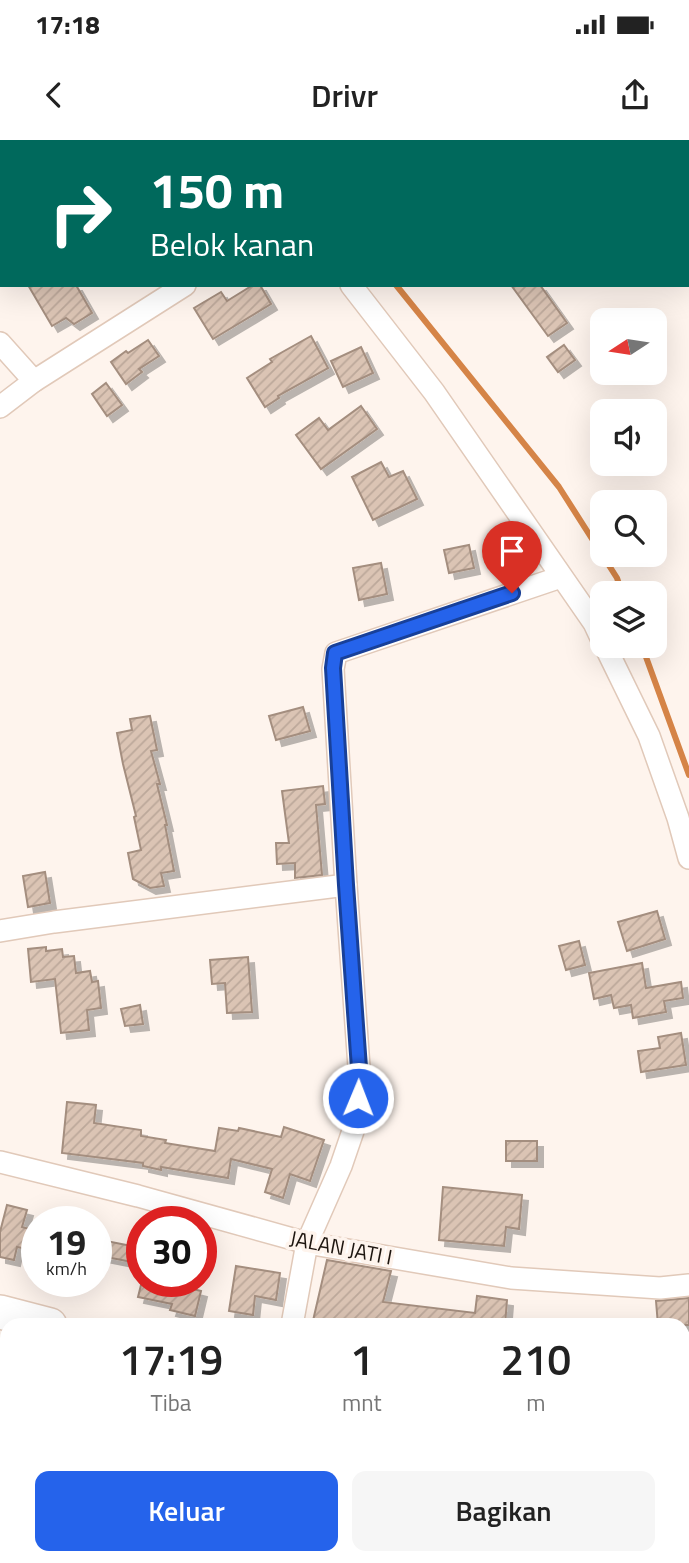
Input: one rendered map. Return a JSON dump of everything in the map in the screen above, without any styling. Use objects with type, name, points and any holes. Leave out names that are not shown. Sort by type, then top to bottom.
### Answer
[{"type":"main road","points":[[0,1312],[23,1318]]},
{"type":"street","points":[[0,407],[34,381],[182,287]]},
{"type":"street","points":[[353,287],[434,392],[590,617]]},
{"type":"street","points":[[0,343],[34,381]]},
{"type":"street","points":[[293,1318],[307,1243],[341,1166],[354,1128],[358,1098],[359,1068],[333,668],[335,653],[561,577]]},
{"type":"street","points":[[611,658],[649,736],[689,858]]},
{"type":"street","points":[[0,931],[346,885]]},
{"type":"street","name":"JALAN JATI I","points":[[0,1162],[138,1196],[307,1243],[511,1279],[660,1288],[689,1285]]},
{"type":"building","points":[[29,287],[77,287],[92,313],[74,324],[66,318],[52,326]]},
{"type":"building","points":[[250,287],[261,287],[271,304],[213,339],[194,308],[221,292],[227,301]]},
{"type":"building","points":[[512,287],[541,287],[567,323],[548,336]]},
{"type":"building","points":[[311,336],[328,368],[278,396],[279,398],[265,407],[247,378],[272,362],[270,359]]},
{"type":"building","points":[[148,340],[159,356],[139,369],[142,372],[126,384],[111,362]]},
{"type":"building","points":[[564,345],[575,360],[558,372],[547,357]]},
{"type":"building","points":[[361,347],[373,373],[343,387],[331,361]]},
{"type":"building","points":[[106,383],[122,405],[107,416],[92,394]]},
{"type":"building","points":[[361,406],[377,429],[321,469],[296,435],[319,418],[328,430]]},
{"type":"building","points":[[381,462],[389,477],[403,471],[417,499],[373,520],[352,477]]},
{"type":"building","points":[[469,545],[474,568],[449,573],[444,550]]},
{"type":"building","points":[[381,563],[387,594],[359,600],[353,568]]},
{"type":"building","points":[[303,707],[310,731],[276,740],[269,716]]},
{"type":"building","points":[[150,716],[157,750],[151,751],[160,784],[157,784],[174,871],[161,873],[164,886],[150,888],[133,879],[128,853],[141,850],[117,733],[132,730],[130,719]]},
{"type":"building","points":[[323,786],[325,804],[316,805],[322,875],[295,878],[295,863],[277,864],[276,843],[289,843],[282,791]]},
{"type":"building","points":[[45,872],[50,903],[28,907],[23,876]]},
{"type":"building","points":[[657,911],[665,939],[627,951],[618,922]]},
{"type":"building","points":[[579,941],[585,965],[566,970],[559,946]]},
{"type":"building","points":[[46,947],[46,951],[62,949],[63,957],[74,956],[76,973],[90,971],[92,982],[98,981],[101,1008],[87,1010],[89,1030],[61,1033],[55,979],[31,982],[28,949]]},
{"type":"building","points":[[248,957],[252,1012],[227,1013],[225,983],[212,984],[210,960]]},
{"type":"building","points":[[642,963],[646,988],[681,982],[683,998],[664,1001],[666,1012],[633,1018],[631,1005],[614,1008],[611,995],[594,999],[589,973]]},
{"type":"building","points":[[140,1005],[143,1024],[125,1026],[121,1009]]},
{"type":"building","points":[[681,1033],[686,1065],[641,1072],[638,1051],[660,1048],[658,1037]]},
{"type":"building","points":[[67,1102],[96,1105],[94,1123],[141,1130],[141,1136],[166,1140],[165,1143],[215,1151],[219,1128],[238,1131],[239,1128],[281,1137],[284,1127],[324,1140],[310,1181],[290,1174],[283,1198],[265,1192],[272,1169],[231,1159],[228,1178],[161,1167],[161,1170],[143,1166],[143,1163],[62,1153]]},
{"type":"building","points":[[506,1141],[537,1141],[537,1161],[506,1161]]},
{"type":"building","points":[[443,1187],[522,1195],[519,1229],[506,1227],[504,1246],[439,1240]]},
{"type":"building","points":[[7,1205],[21,1208],[21,1248],[17,1247],[14,1260],[0,1257],[0,1232]]},
{"type":"building","points":[[112,1242],[126,1245],[126,1261],[112,1258]]},
{"type":"building","points":[[327,1260],[391,1271],[383,1302],[475,1313],[477,1296],[507,1300],[506,1318],[314,1318]]},
{"type":"building","points":[[236,1266],[280,1273],[276,1300],[255,1296],[253,1315],[229,1311]]},
{"type":"building","points":[[138,1297],[200,1297],[195,1316],[170,1310],[172,1304]]},
{"type":"building","points":[[689,1298],[689,1318],[657,1318],[656,1301]]},
{"type":"waterway","points":[[398,287],[559,487],[618,581]]},
{"type":"waterway","points":[[646,658],[689,775]]},
{"type":"route","points":[[358,1098],[359,1068],[333,668],[335,653],[512,593]]}]
